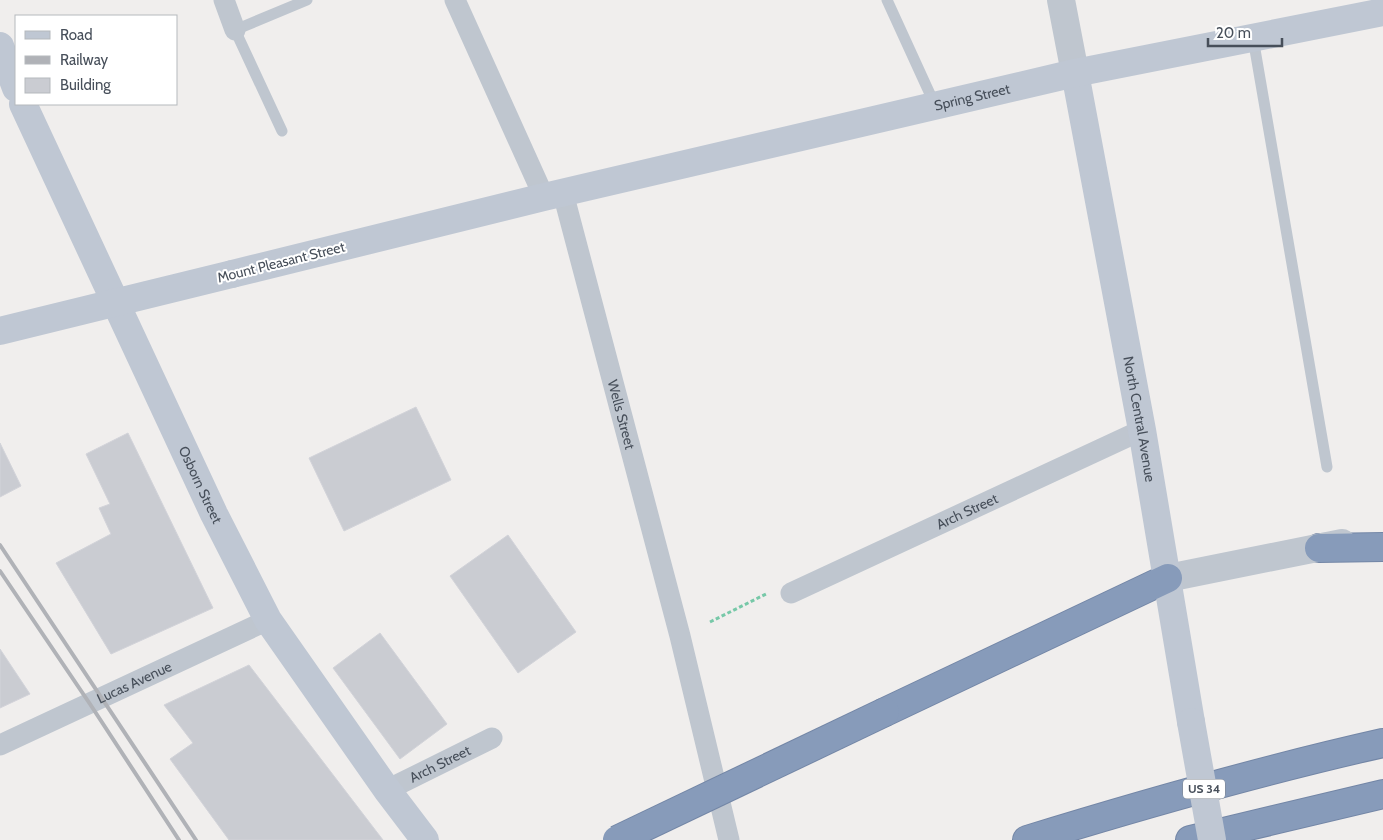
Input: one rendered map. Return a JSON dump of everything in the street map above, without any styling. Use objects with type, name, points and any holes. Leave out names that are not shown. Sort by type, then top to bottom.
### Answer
[{"type":"highway","points":[[1319,548],[1383,546]]},
{"type":"highway","points":[[617,840],[1168,578]]},
{"type":"highway","name":"US 34","points":[[1027,840],[1129,808],[1340,753],[1383,744]]},
{"type":"highway","points":[[1190,840],[1383,794]]},
{"type":"main road","name":"Spring Street","points":[[554,195],[1075,73],[1383,12]]},
{"type":"main road","points":[[0,46],[15,85]]},
{"type":"main road","name":"North Central Avenue","points":[[1075,73],[1142,430],[1212,840]]},
{"type":"main road","name":"Osborn Street","points":[[22,105],[214,514],[268,620],[387,790],[425,840]]},
{"type":"main road","name":"Mount Pleasant Street","points":[[0,331],[554,195]]},
{"type":"street","points":[[224,0],[235,30]]},
{"type":"street","name":"Wells Street","points":[[455,0],[554,195],[680,636],[729,840]]},
{"type":"street","name":"North Central Avenue","points":[[1061,0],[1075,73]]},
{"type":"street","name":"Arch Street","points":[[781,593],[1142,430]]},
{"type":"street","points":[[1168,578],[1383,536]]},
{"type":"street","name":"Lucas Avenue","points":[[0,745],[268,620]]},
{"type":"street","name":"Arch Street","points":[[387,790],[492,738]]},
{"type":"lane","points":[[282,131],[235,30],[307,0]]},
{"type":"lane","points":[[887,0],[935,106]]},
{"type":"lane","points":[[1253,38],[1327,467]]},
{"type":"path","points":[[710,622],[781,593]]},
{"type":"building","points":[[416,407],[451,480],[344,531],[309,458]]},
{"type":"building","points":[[128,433],[213,608],[111,654],[56,563],[111,534],[99,508],[110,504],[86,454]]},
{"type":"building","points":[[0,443],[21,486],[0,497]]},
{"type":"building","points":[[508,535],[576,632],[518,673],[450,576]]},
{"type":"building","points":[[380,633],[447,724],[400,759],[333,668]]},
{"type":"building","points":[[0,649],[30,694],[0,708]]},
{"type":"building","points":[[249,665],[383,840],[229,840],[170,759],[193,743],[164,705]]},
{"type":"railway","points":[[0,545],[196,840]]},
{"type":"railway","points":[[0,571],[179,840]]}]
